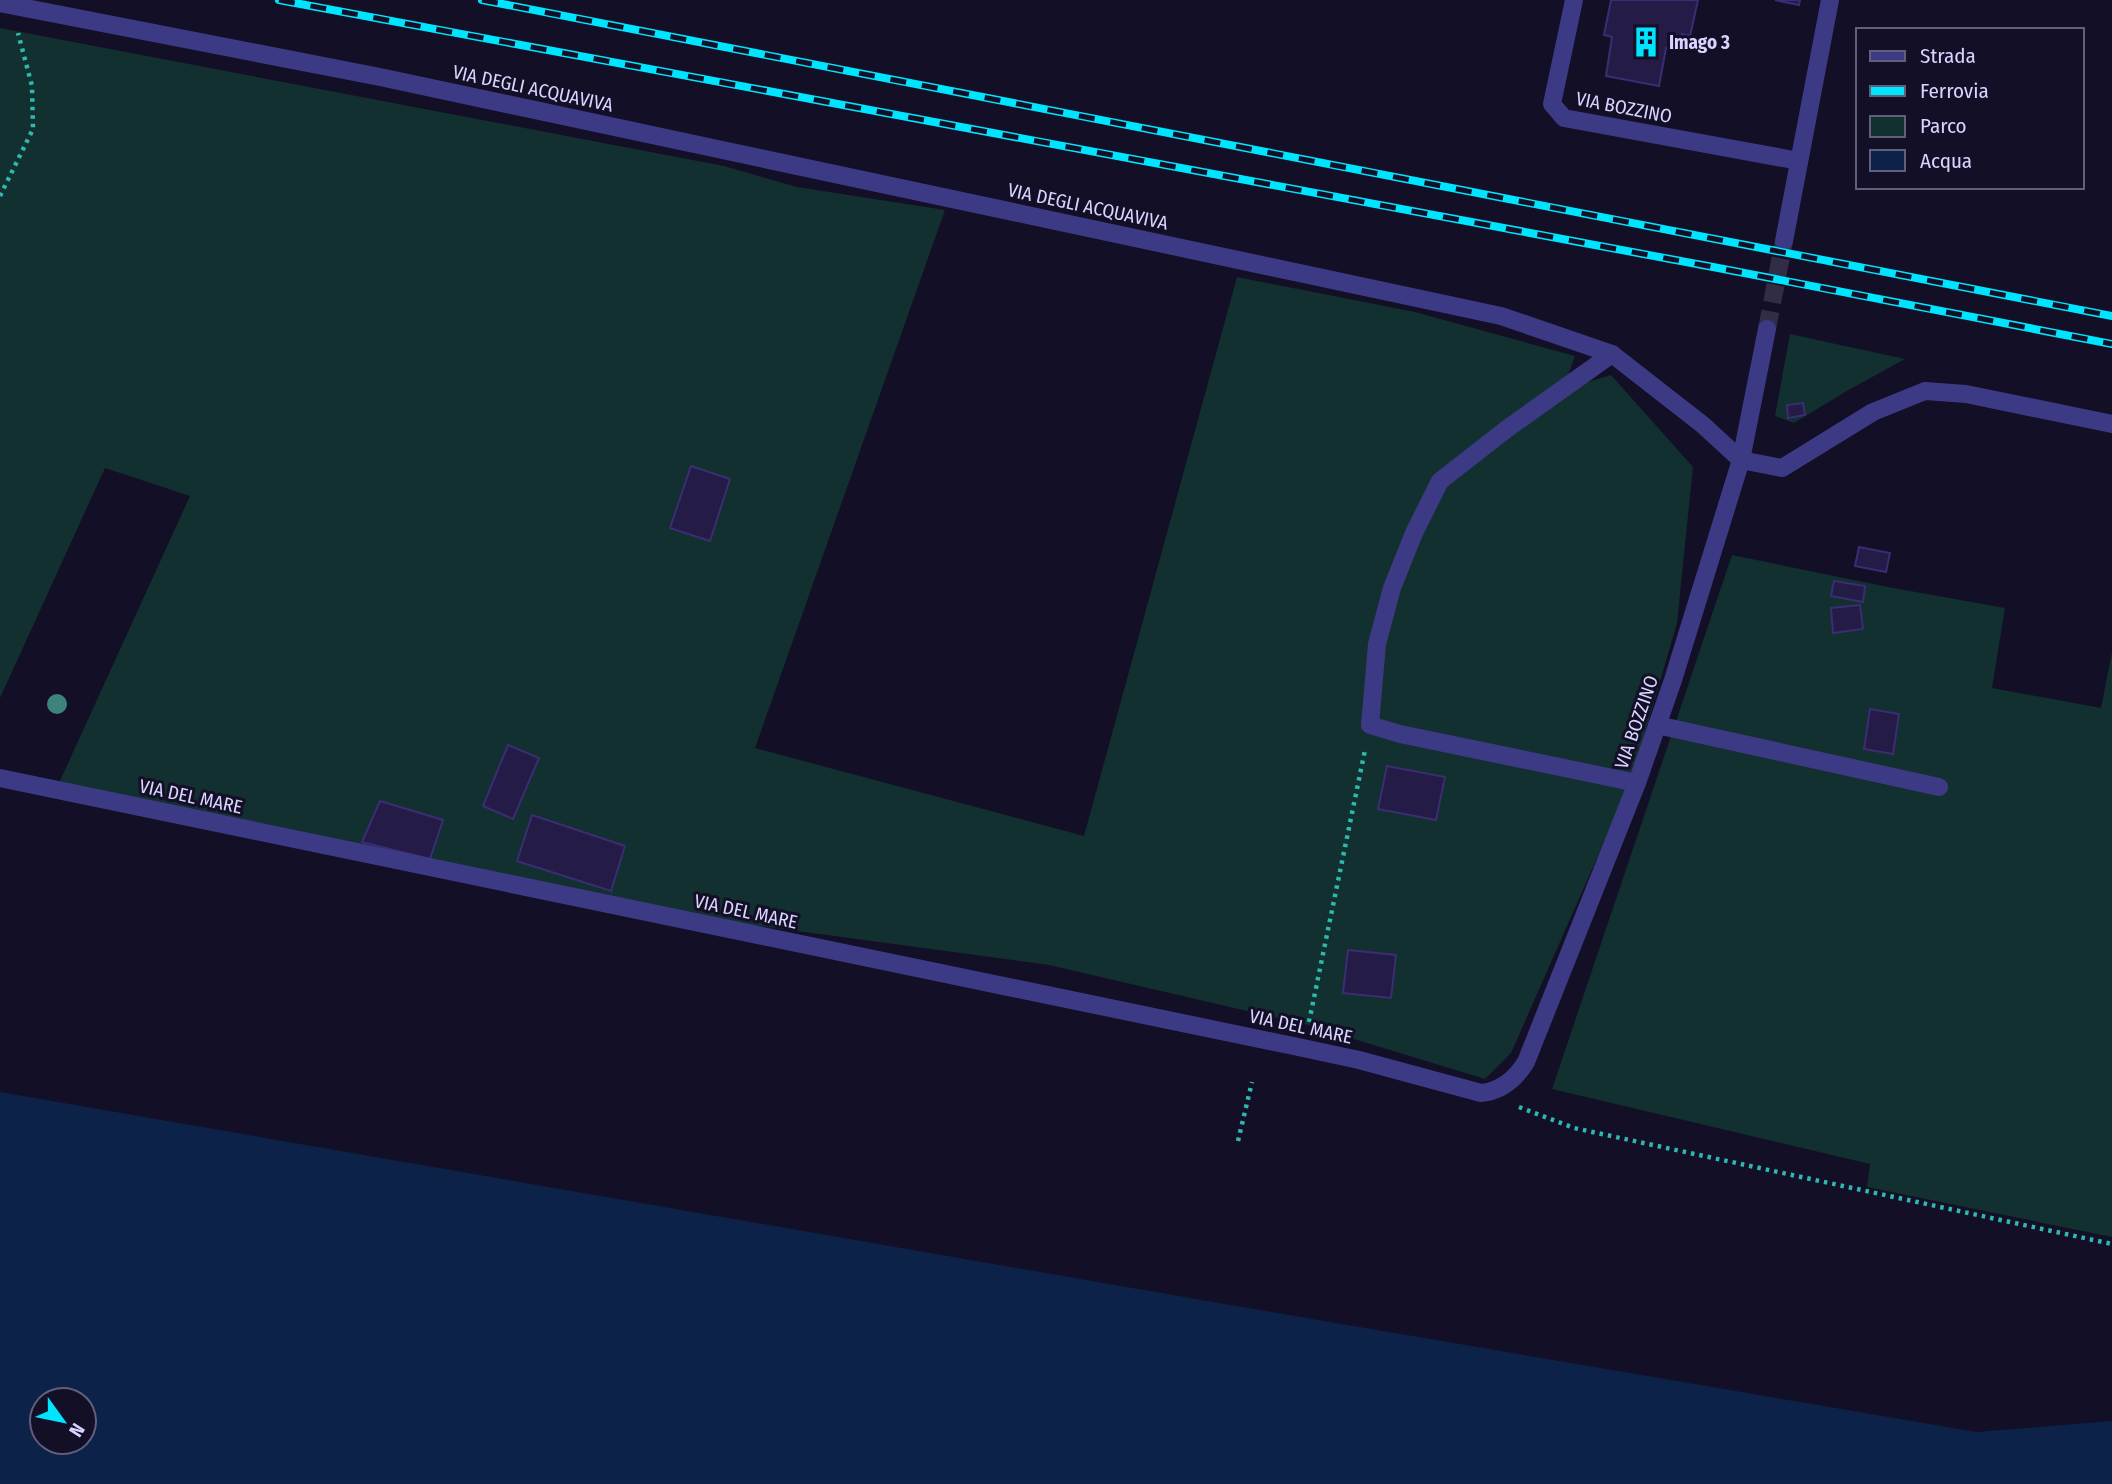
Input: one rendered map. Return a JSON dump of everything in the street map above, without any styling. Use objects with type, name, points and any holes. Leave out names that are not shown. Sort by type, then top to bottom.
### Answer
[{"type":"street","name":"VIA BOZZINO","points":[[1574,0],[1552,104],[1564,118],[1799,161]]},
{"type":"street","points":[[1784,241],[1830,0]]},
{"type":"street","name":"VIA DEGLI ACQUAVIVA","points":[[5,4],[380,77],[1501,316],[1612,354],[1703,425],[1741,460]]},
{"type":"street","name":"VIA BOZZINO","points":[[1481,1093],[1490,1092],[1519,1074],[1526,1062],[1637,783],[1741,460],[1767,329]]},
{"type":"street","points":[[1612,354],[1508,428],[1440,481],[1414,533],[1392,588],[1377,645],[1370,725],[1400,734],[1637,783]]},
{"type":"street","points":[[1741,460],[1782,468],[1873,411],[1924,391],[1966,394],[2112,424]]},
{"type":"street","points":[[1657,724],[1939,788]]},
{"type":"street","name":"VIA DEL MARE","points":[[0,778],[1303,1048],[1481,1093]]},
{"type":"path","points":[[0,196],[33,129],[32,86],[5,4]]},
{"type":"path","points":[[1308,1025],[1370,725]]},
{"type":"path","points":[[1238,1141],[1252,1082]]},
{"type":"path","points":[[1504,1084],[1514,1105],[1574,1128],[2112,1244]]},
{"type":"green space","points":[[0,28],[724,166],[797,187],[945,210],[755,748],[1084,836],[1237,277],[1415,312],[1575,356],[1568,375],[1581,384],[1611,375],[1693,467],[1677,623],[1631,781],[1511,1053],[1485,1079],[1308,1025],[1049,965],[693,917],[59,783],[190,496],[105,468],[0,698]]},
{"type":"green space","points":[[1790,334],[1905,359],[1794,423],[1775,416]]},
{"type":"green space","points":[[1732,555],[2005,608],[1992,688],[2101,708],[2112,652],[2112,1237],[1867,1187],[1870,1164],[1552,1089]]},
{"type":"water","points":[[0,1092],[1977,1432],[2112,1421],[2112,1484],[0,1484]]},
{"type":"building","name":"Imago 3","points":[[1611,0],[1698,0],[1690,36],[1682,34],[1679,50],[1666,48],[1659,86],[1606,76],[1612,37],[1604,35]]},
{"type":"building","points":[[1775,0],[1800,0],[1799,5]]},
{"type":"building","points":[[1803,403],[1805,415],[1788,418],[1787,405]]},
{"type":"building","points":[[691,466],[730,479],[710,541],[670,528]]},
{"type":"building","points":[[1859,547],[1890,553],[1886,572],[1855,566]]},
{"type":"building","points":[[1834,581],[1865,586],[1863,602],[1831,596]]},
{"type":"building","points":[[1860,605],[1863,629],[1833,633],[1831,608]]},
{"type":"building","points":[[1870,709],[1899,714],[1893,754],[1864,749]]},
{"type":"building","points":[[508,745],[539,758],[513,819],[483,806]]},
{"type":"building","points":[[1387,766],[1445,777],[1436,820],[1378,809]]},
{"type":"building","points":[[380,801],[443,820],[430,859],[362,842]]},
{"type":"building","points":[[532,815],[625,846],[611,891],[517,861]]},
{"type":"building","points":[[1348,950],[1396,955],[1391,998],[1343,993]]},
{"type":"tunnel","points":[[1767,329],[1784,241]]},
{"type":"railway","points":[[279,0],[2112,344]]},
{"type":"railway","points":[[482,0],[2112,316]]},
{"type":"place","name":"Imago 3","points":[[1646,42]]}]
